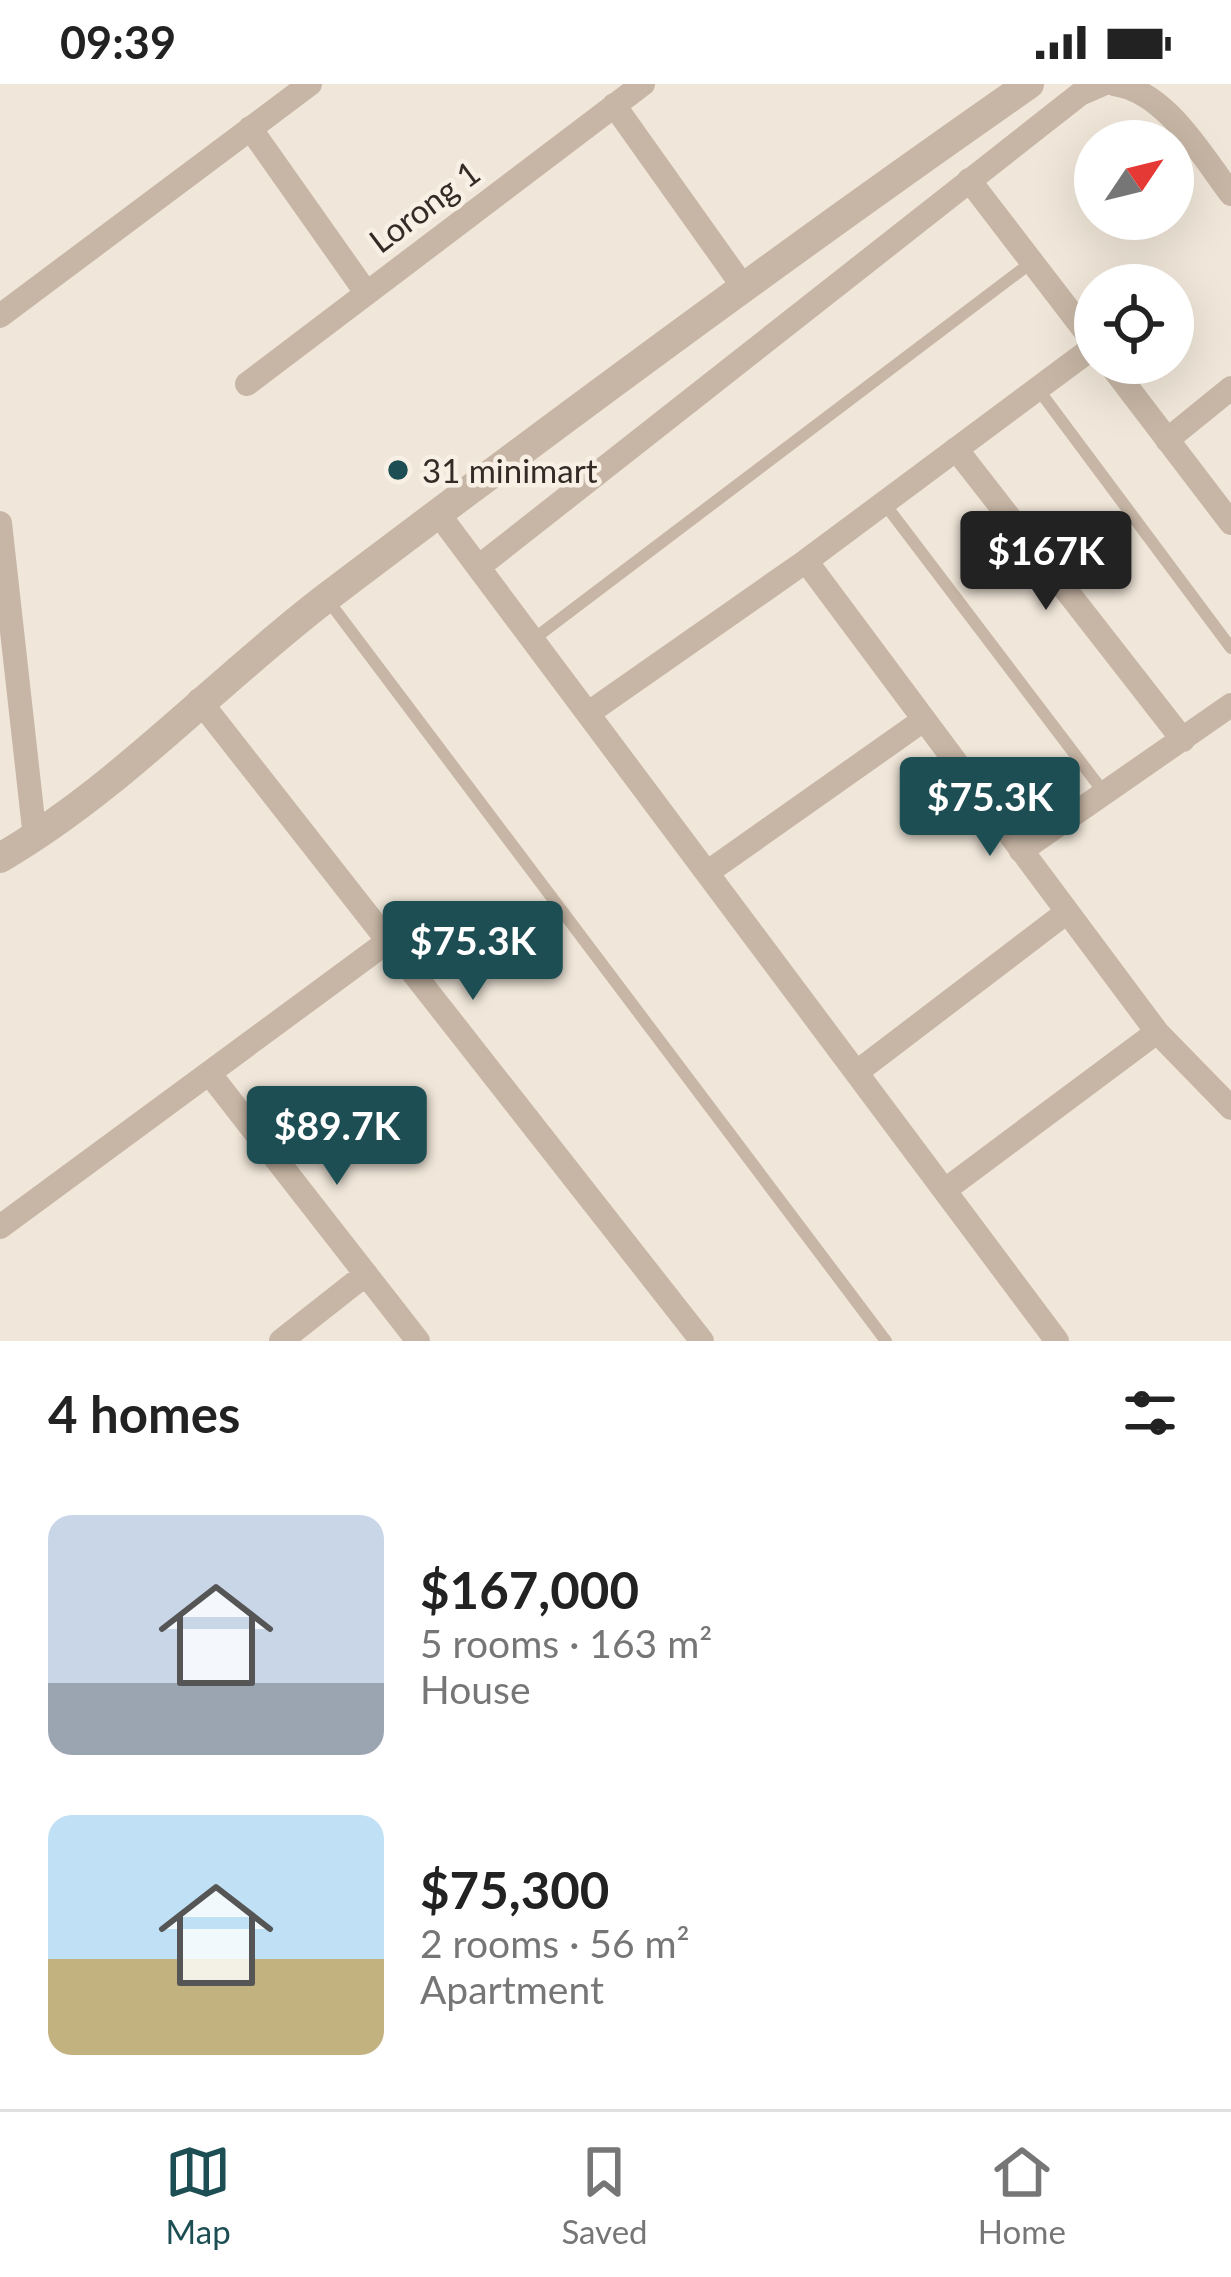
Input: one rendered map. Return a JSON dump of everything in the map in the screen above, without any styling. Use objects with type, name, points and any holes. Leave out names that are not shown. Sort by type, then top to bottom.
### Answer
[{"type":"street","points":[[0,316],[310,84]]},
{"type":"street","name":"Lorong 1","points":[[247,384],[643,84]]},
{"type":"street","points":[[0,858],[92,797],[199,700],[326,598],[742,285],[1029,84]]},
{"type":"street","points":[[481,565],[1079,94],[1103,84]]},
{"type":"street","points":[[1114,84],[1140,94],[1178,125],[1231,194]]},
{"type":"street","points":[[614,105],[742,285]]},
{"type":"street","points":[[250,128],[365,291]]},
{"type":"street","points":[[969,180],[1074,317]]},
{"type":"street","points":[[590,712],[806,561],[1074,361]]},
{"type":"street","points":[[1125,384],[1231,523]]},
{"type":"street","points":[[1167,440],[1231,388]]},
{"type":"street","points":[[956,449],[1184,740]]},
{"type":"street","points":[[440,516],[1057,1341]]},
{"type":"street","points":[[0,523],[34,838]]},
{"type":"street","points":[[806,561],[1157,1032],[1231,1108]]},
{"type":"street","points":[[199,700],[702,1341]]},
{"type":"street","points":[[1021,850],[1231,705]]},
{"type":"street","points":[[708,872],[922,721]]},
{"type":"street","points":[[857,1072],[1067,912]]},
{"type":"street","points":[[0,1226],[387,942]]},
{"type":"street","points":[[945,1190],[1157,1032]]},
{"type":"street","points":[[209,1072],[418,1341]]},
{"type":"street","points":[[281,1341],[366,1274]]},
{"type":"lane","points":[[535,638],[1032,262]]},
{"type":"lane","points":[[1037,388],[1231,648]]},
{"type":"lane","points":[[884,503],[1105,794]]},
{"type":"lane","points":[[326,598],[886,1341]]},
{"type":"place","name":"31 minimart","points":[[398,470]]}]
